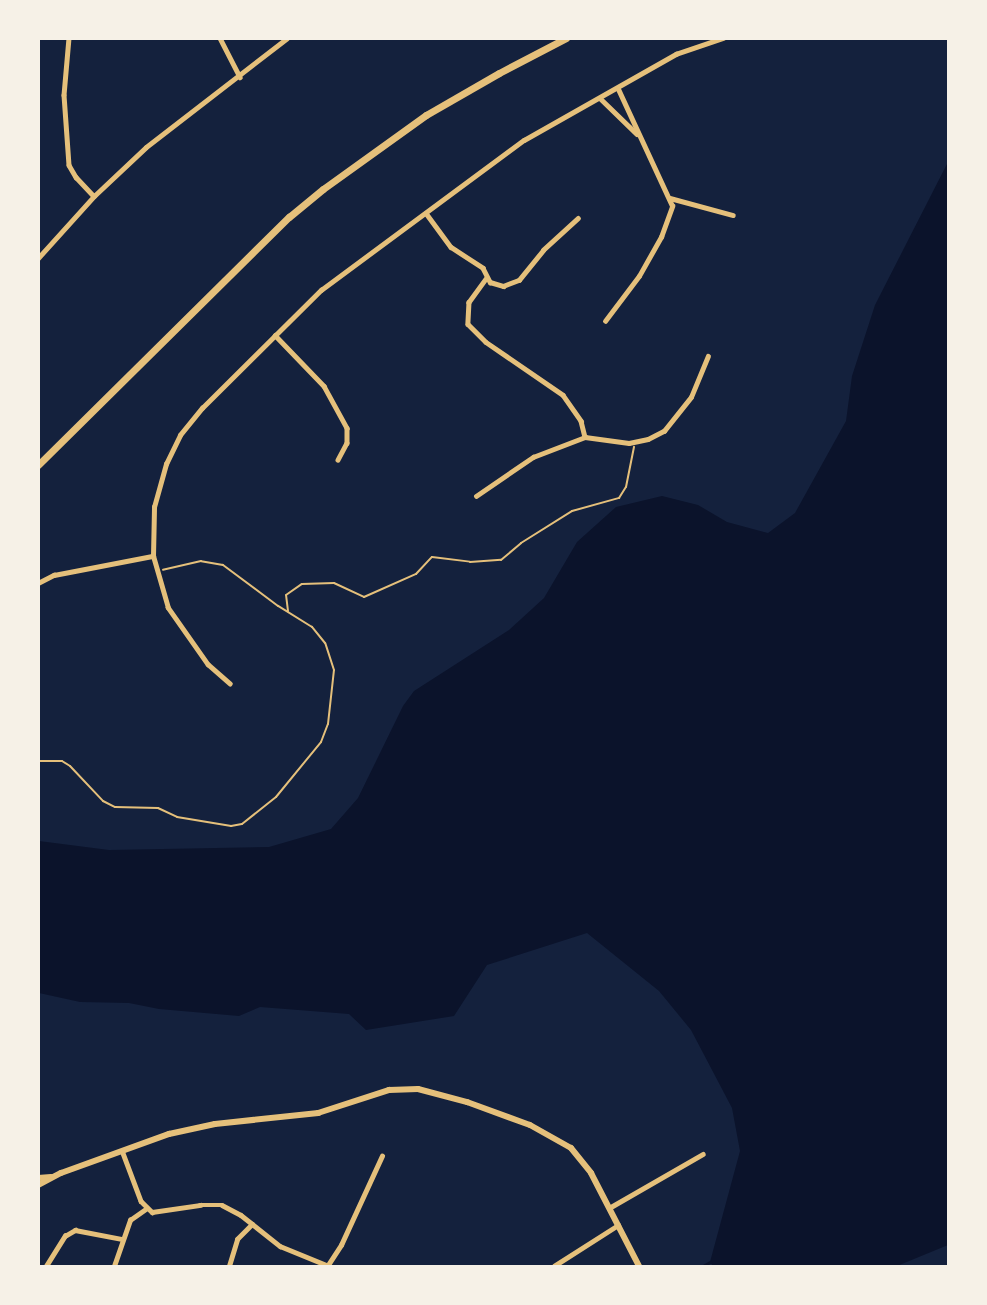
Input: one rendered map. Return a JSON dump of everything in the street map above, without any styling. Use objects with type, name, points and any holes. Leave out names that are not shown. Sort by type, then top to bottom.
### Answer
[{"type":"highway","points":[[38,465],[289,217],[323,189],[426,115],[566,38]]},
{"type":"main road","points":[[38,1178],[51,1177],[192,1128],[306,1115],[389,1090],[418,1089],[467,1102],[549,1133],[570,1148],[582,1161],[639,1266]]},
{"type":"main road","points":[[38,1185],[49,1182],[51,1177]]},
{"type":"street","points":[[69,38],[64,95],[69,165],[94,196]]},
{"type":"street","points":[[220,38],[240,76]]},
{"type":"street","points":[[38,258],[94,196],[146,147],[288,38]]},
{"type":"street","points":[[230,684],[216,674],[168,608],[153,556],[153,508],[174,445],[202,408],[321,290],[524,140],[556,120],[601,99],[676,54],[723,38]]},
{"type":"street","points":[[605,321],[639,276],[671,213],[670,198],[618,89]]},
{"type":"street","points":[[601,99],[640,137]]},
{"type":"street","points":[[670,198],[733,215]]},
{"type":"street","points":[[426,213],[451,247],[483,268],[486,279],[495,285],[510,285],[519,280],[543,250],[578,218]]},
{"type":"street","points":[[486,279],[469,302],[468,324],[486,342],[563,395],[581,421],[586,437]]},
{"type":"street","points":[[275,335],[324,386],[347,428],[347,443],[338,460]]},
{"type":"street","points":[[476,496],[533,457],[586,437],[635,442],[664,431],[691,397],[708,356]]},
{"type":"street","points":[[38,583],[54,575],[153,556]]},
{"type":"street","points":[[123,1153],[146,1208]]},
{"type":"street","points":[[609,1208],[703,1154]]},
{"type":"street","points":[[146,1208],[159,1212],[200,1205],[222,1205],[280,1246],[328,1266],[341,1245],[382,1156]]},
{"type":"street","points":[[114,1266],[130,1220],[146,1208]]},
{"type":"street","points":[[229,1266],[237,1239],[252,1224]]},
{"type":"street","points":[[554,1266],[618,1225]]},
{"type":"street","points":[[46,1266],[65,1236],[75,1230],[122,1239]]},
{"type":"path","points":[[289,612],[286,595],[293,587],[302,584],[334,583],[365,597],[416,574],[432,557],[470,562],[501,560],[521,543],[569,513],[619,498],[626,487],[635,442]]},
{"type":"path","points":[[38,761],[62,761],[103,801],[115,807],[143,806],[177,817],[231,826],[242,824],[276,797],[321,742],[328,724],[334,670],[325,643],[312,627],[217,563],[201,561],[157,571]]},
{"type":"water","points":[[948,162],[948,1245],[897,1266],[713,1266],[710,1262],[740,1151],[732,1108],[691,1030],[659,991],[587,933],[487,965],[454,1016],[366,1030],[349,1014],[260,1007],[239,1016],[159,1009],[129,1003],[80,1002],[39,993],[39,841],[109,850],[269,847],[331,829],[358,798],[403,706],[414,691],[509,630],[544,598],[577,542],[616,507],[662,496],[698,505],[727,522],[768,533],[795,513],[846,421],[852,376],[875,305]]},
{"type":"waterway","points":[[703,1266],[710,1262]]}]
